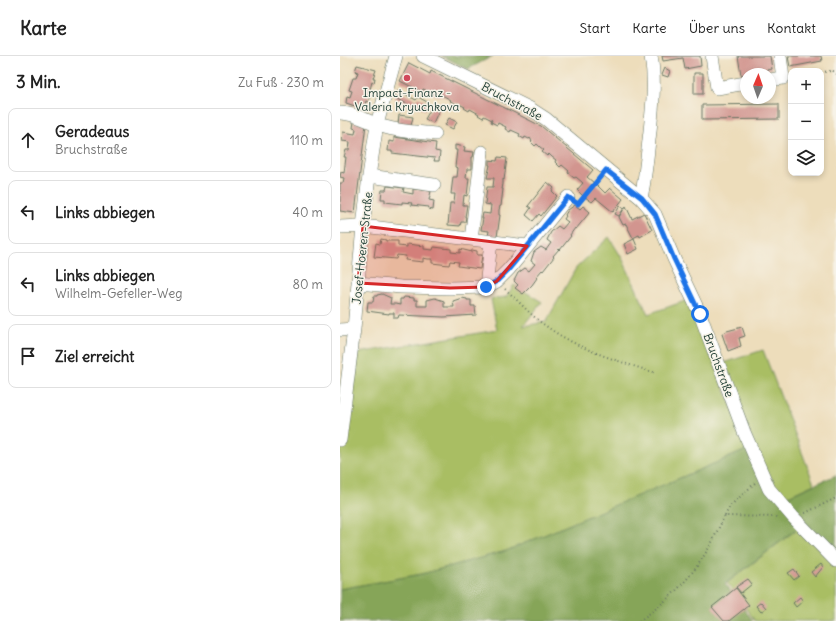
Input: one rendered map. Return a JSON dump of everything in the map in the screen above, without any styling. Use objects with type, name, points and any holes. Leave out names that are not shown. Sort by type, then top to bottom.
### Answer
[{"type":"street","name":"Josef-Hoeren-Straße","points":[[340,440],[354,329],[369,176],[377,124],[396,56]]},
{"type":"street","name":"Bruchstraße","points":[[423,56],[529,108],[546,119],[606,170],[642,198],[655,214],[700,314],[744,432],[769,489],[793,517],[836,561]]},
{"type":"street","points":[[642,198],[654,88],[654,71],[651,56]]},
{"type":"street","points":[[712,56],[717,88],[740,85]]},
{"type":"street","points":[[776,79],[783,78],[780,56]]},
{"type":"street","points":[[340,113],[345,113],[388,128],[435,134]]},
{"type":"street","points":[[471,239],[482,152]]},
{"type":"street","name":"Josef-Hoeren-Straße","points":[[369,176],[434,185]]},
{"type":"street","points":[[358,282],[415,287],[450,288],[491,284],[509,269],[568,197]]},
{"type":"street","points":[[340,227],[363,226],[527,246]]},
{"type":"street","points":[[491,242],[491,284]]},
{"type":"street","points":[[340,330],[354,329]]},
{"type":"path","points":[[824,72],[833,71],[836,74]]},
{"type":"path","points":[[568,197],[578,204],[606,170]]},
{"type":"path","points":[[491,284],[545,326],[568,340],[618,361],[656,373]]},
{"type":"path","points":[[639,621],[665,602],[696,568],[705,555],[730,506],[748,489],[764,477]]},
{"type":"path","points":[[725,516],[793,517],[836,498]]},
{"type":"highlighted area","points":[[363,226],[527,246],[497,281],[486,287],[450,288],[358,283]]},
{"type":"green space","points":[[442,56],[493,56],[468,69]]},
{"type":"green space","points":[[609,237],[622,258],[648,314],[688,300],[749,449],[506,551],[422,574],[340,589],[340,445],[352,354],[497,330],[491,299],[506,297],[514,285],[542,302],[523,326],[546,322],[576,268]]},
{"type":"green space","points":[[763,350],[814,484],[784,498],[764,467],[756,451],[724,363]]},
{"type":"green space","points":[[749,449],[799,527],[725,584],[753,621],[340,621],[340,589],[422,574],[506,551]]},
{"type":"green space","points":[[836,475],[836,561],[784,498]]},
{"type":"green space","points":[[800,527],[836,566],[836,621],[755,621],[727,583]]},
{"type":"building","points":[[662,56],[700,56],[701,66],[685,69],[683,58],[663,61]]},
{"type":"building","points":[[738,56],[770,56],[772,68],[740,69]]},
{"type":"building","points":[[788,56],[821,56],[822,61],[790,67]]},
{"type":"building","points":[[409,63],[430,74],[431,71],[541,126],[593,170],[587,177],[594,183],[583,196],[577,190],[583,183],[568,173],[569,171],[562,165],[560,167],[555,162],[556,160],[549,154],[547,156],[542,152],[544,150],[537,144],[535,146],[531,142],[532,141],[530,138],[525,137],[524,139],[519,136],[520,134],[511,130],[510,132],[505,129],[506,127],[498,123],[497,125],[491,122],[492,120],[484,116],[483,118],[470,109],[469,111],[464,108],[465,107],[450,101],[451,100],[442,95],[438,96],[423,89],[422,92],[400,81]]},
{"type":"building","points":[[357,65],[376,70],[373,78],[375,78],[374,83],[372,82],[368,97],[370,97],[368,102],[366,101],[364,109],[346,103],[347,96],[350,97],[352,91],[349,90],[353,78],[356,78],[358,72],[355,71]]},
{"type":"building","points":[[665,68],[670,71],[668,77],[662,75]]},
{"type":"building","points":[[694,73],[703,73],[703,94],[694,94]]},
{"type":"building","points":[[397,90],[416,100],[418,97],[429,103],[425,110],[414,105],[413,107],[395,98]]},
{"type":"building","points":[[779,104],[779,119],[702,120],[702,105]]},
{"type":"building","points":[[433,105],[440,108],[433,123],[425,119]]},
{"type":"building","points":[[399,115],[413,117],[411,126],[398,124]]},
{"type":"building","points":[[449,118],[457,122],[453,129],[445,125]]},
{"type":"building","points":[[354,122],[366,124],[355,213],[340,211],[340,183],[343,183],[344,178],[340,177],[341,172],[344,173],[346,157],[344,157],[346,150],[349,150],[350,142],[342,141],[343,132],[355,134],[356,129],[353,128]]},
{"type":"building","points":[[394,137],[436,143],[435,151],[440,152],[439,161],[434,161],[435,158],[392,153],[392,151],[388,151],[389,141],[394,142]]},
{"type":"building","points":[[455,145],[465,147],[464,151],[474,152],[472,157],[472,169],[467,169],[466,178],[469,178],[467,196],[464,195],[463,205],[467,205],[466,217],[465,222],[461,222],[460,226],[448,225],[450,203],[454,203],[455,194],[451,194],[453,177],[457,177],[458,168],[455,167],[457,150],[455,150]]},
{"type":"building","points":[[498,157],[507,158],[504,180],[503,179],[501,206],[499,210],[500,215],[497,237],[488,236],[489,231],[481,230],[483,213],[490,214],[491,205],[485,204],[487,187],[493,187],[494,178],[487,178],[490,165],[489,160],[497,161]]},
{"type":"building","points":[[547,182],[554,188],[552,191],[557,196],[541,216],[539,214],[533,221],[526,215],[531,208],[528,206]]},
{"type":"building","points":[[596,184],[605,193],[610,188],[623,199],[613,212],[596,198],[592,202],[585,197]]},
{"type":"building","points":[[387,186],[404,188],[403,192],[413,194],[413,189],[431,191],[429,200],[434,201],[433,210],[428,209],[429,207],[411,205],[412,203],[402,202],[402,204],[385,202],[385,199],[381,199],[382,190],[386,190]]},
{"type":"building","points":[[575,205],[580,209],[583,206],[590,212],[576,229],[575,228],[570,235],[571,236],[560,250],[559,249],[553,256],[554,257],[543,271],[542,270],[536,277],[537,278],[532,285],[523,294],[515,288],[518,285],[514,281],[518,273],[525,268],[529,271],[535,264],[531,261],[534,252],[541,247],[546,250],[551,243],[547,240],[551,232],[558,226],[562,229],[568,222],[564,219],[566,216],[565,215],[568,210]]},
{"type":"building","points":[[620,206],[624,208],[619,216],[615,214]]},
{"type":"building","points":[[626,206],[632,219],[644,213],[652,230],[640,237],[639,235],[633,238],[626,224],[623,225],[619,217]]},
{"type":"building","points":[[381,239],[386,241],[398,241],[398,246],[407,247],[407,244],[424,246],[424,249],[433,250],[434,247],[451,249],[451,252],[460,253],[460,249],[472,252],[472,250],[477,251],[477,255],[482,255],[480,269],[458,266],[459,262],[450,261],[449,265],[432,263],[432,259],[423,258],[423,262],[405,260],[406,256],[397,255],[396,259],[374,257],[376,243],[380,244]]},
{"type":"building","points":[[634,239],[638,249],[628,254],[624,244]]},
{"type":"building","points":[[382,294],[391,298],[390,304],[400,305],[400,299],[403,299],[404,297],[414,298],[414,300],[417,300],[417,306],[427,306],[427,300],[435,298],[444,301],[444,307],[454,307],[453,301],[462,298],[467,299],[471,300],[471,306],[475,306],[476,315],[444,317],[399,315],[398,318],[394,318],[394,313],[389,314],[367,311],[368,302],[373,302],[374,296]]},
{"type":"building","points":[[742,327],[745,336],[739,338],[741,346],[728,351],[722,334]]},
{"type":"building","points":[[821,564],[823,567],[815,577],[811,572]]},
{"type":"building","points":[[794,569],[799,576],[794,580],[788,573]]},
{"type":"building","points":[[748,579],[752,584],[741,593],[736,587]]},
{"type":"building","points":[[736,588],[749,605],[729,621],[724,621],[712,607]]},
{"type":"building","points":[[800,597],[803,601],[796,607],[793,603]]},
{"type":"building","points":[[761,602],[766,608],[761,612],[756,606]]},
{"type":"place","name":"Impact-Finanz - Valeria Kryuchkova","points":[[407,78]]},
{"type":"route","points":[[486,287],[497,281],[509,269],[568,197],[578,204],[606,170],[642,198],[655,214],[700,314]]}]
